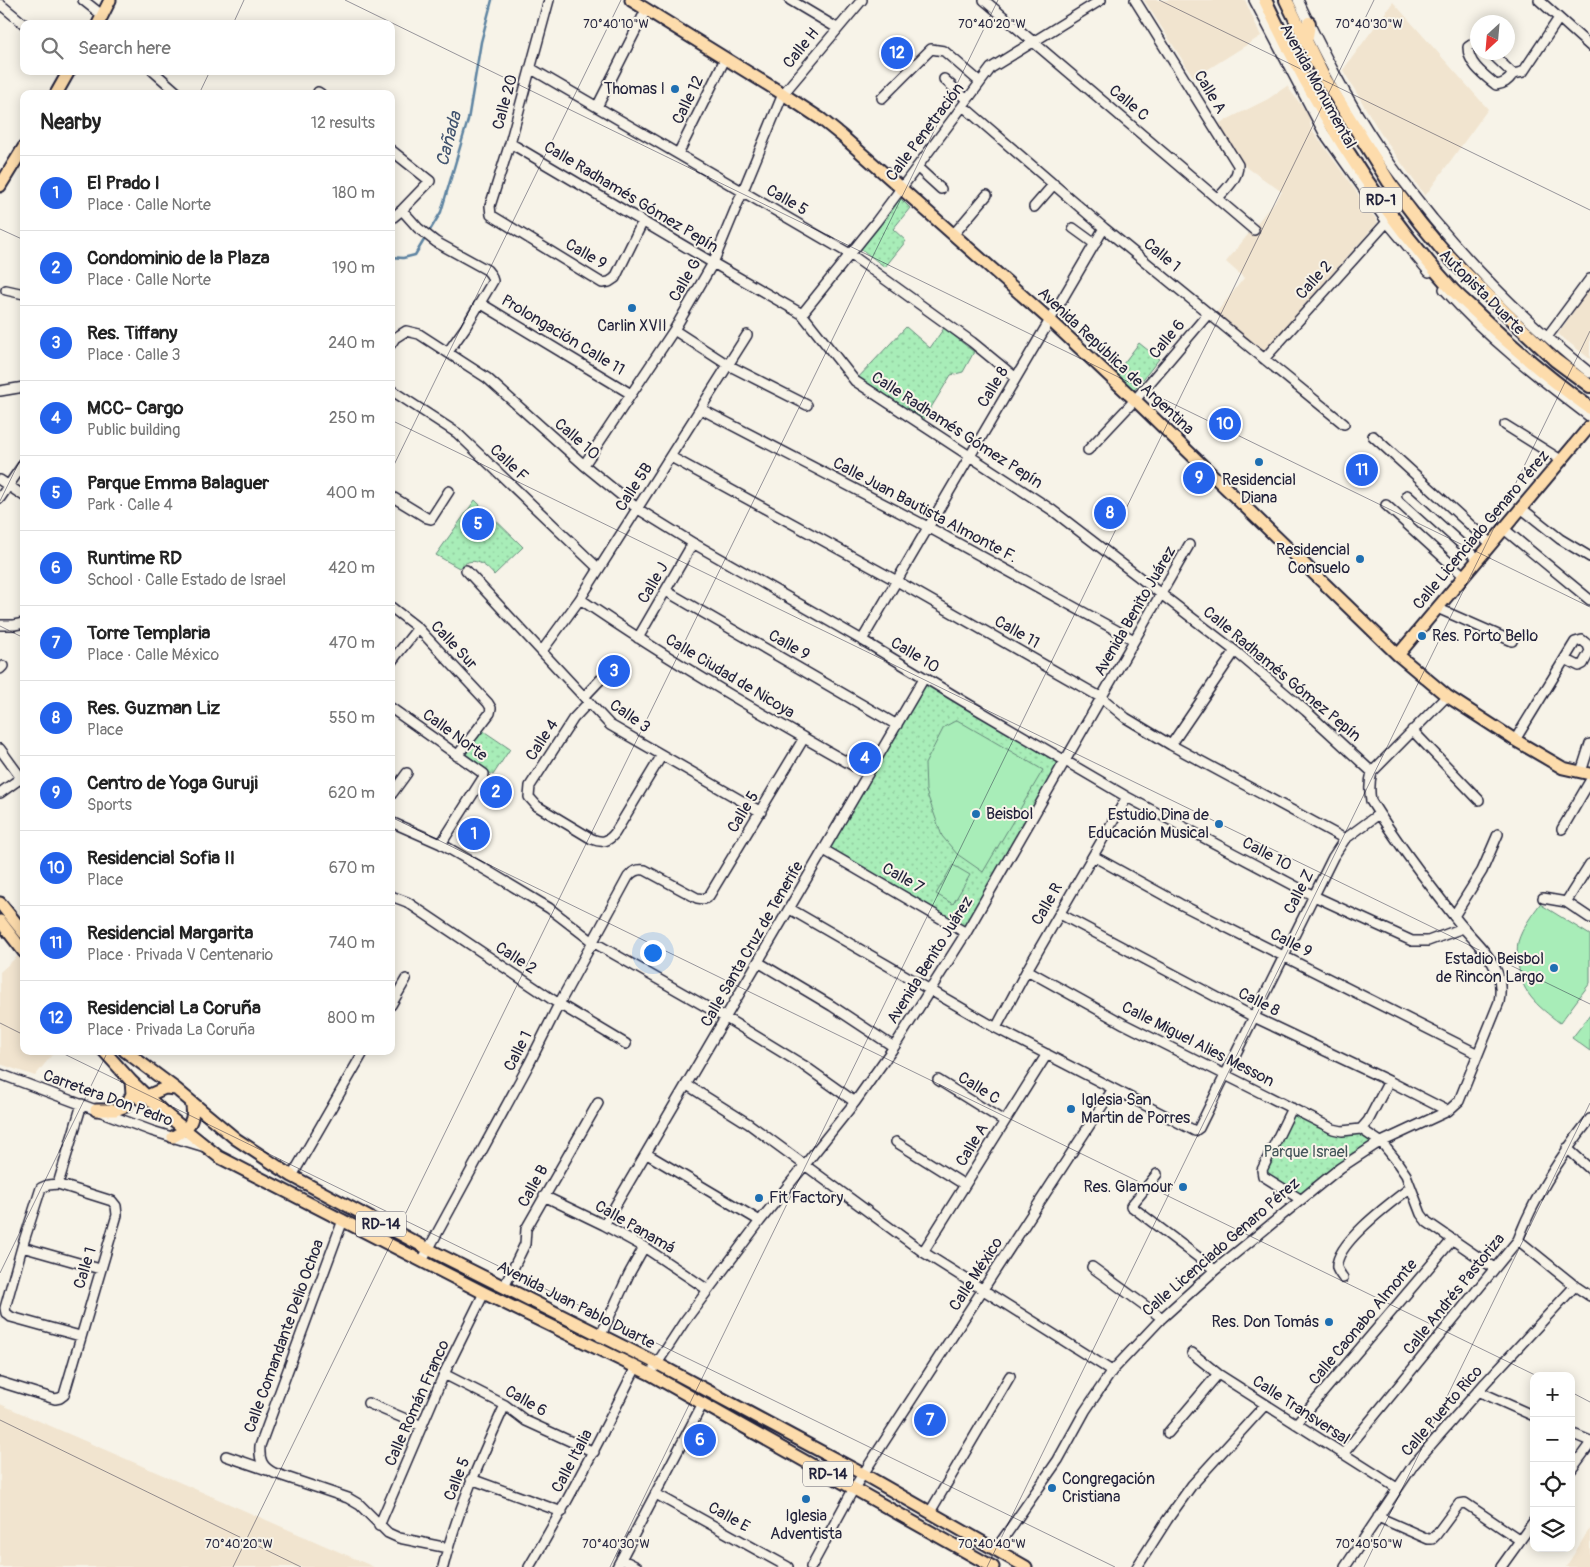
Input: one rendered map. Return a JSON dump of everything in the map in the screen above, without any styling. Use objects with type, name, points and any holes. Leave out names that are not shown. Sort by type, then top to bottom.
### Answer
[{"type":"highway","name":"Autopista Duarte","points":[[1265,0],[1320,108],[1365,179],[1412,241],[1450,287],[1498,334],[1539,369],[1590,408]]},
{"type":"highway","name":"Autopista Duarte","points":[[1291,3],[1306,43],[1323,76],[1389,182],[1444,252],[1556,360],[1590,386]]},
{"type":"highway","points":[[1291,3],[1307,19],[1306,43]]},
{"type":"highway","points":[[1464,271],[1490,283],[1496,303]]},
{"type":"main road","points":[[100,19],[110,0]]},
{"type":"main road","name":"Avenida República de Argentina","points":[[631,0],[821,119],[1051,321],[1398,655],[1447,696],[1515,740],[1563,768],[1585,773]]},
{"type":"main road","points":[[58,90],[67,75]]},
{"type":"main road","points":[[0,186],[20,154]]},
{"type":"main road","name":"Calle Licenciado Genaro Pérez","points":[[1398,655],[1590,426]]},
{"type":"main road","points":[[0,903],[20,928]]},
{"type":"main road","points":[[0,921],[20,947]]},
{"type":"main road","name":"Avenida Juan Pablo Duarte","points":[[108,1055],[146,1096],[207,1148],[220,1156],[484,1293],[650,1374],[993,1567]]},
{"type":"main road","name":"Avenida Juan Pablo Duarte","points":[[130,1055],[176,1089],[236,1139],[292,1176],[428,1249],[600,1337],[656,1363],[863,1474],[1026,1567]]},
{"type":"main road","points":[[126,1106],[132,1094],[131,1081]]},
{"type":"main road","points":[[96,1110],[115,1110],[165,1088],[176,1089]]},
{"type":"main road","points":[[173,1137],[185,1129],[194,1116],[191,1102]]},
{"type":"street","points":[[83,0],[100,19]]},
{"type":"street","name":"Calle 20","points":[[490,211],[549,0]]},
{"type":"street","points":[[790,0],[837,28]]},
{"type":"street","name":"Calle H","points":[[783,94],[862,0]]},
{"type":"street","name":"Calle C","points":[[984,0],[1254,230]]},
{"type":"street","name":"Calle Penetración","points":[[802,314],[901,189],[980,82],[996,64],[1101,0]]},
{"type":"street","name":"Calle A","points":[[1135,0],[1238,165],[1235,178],[1218,198]]},
{"type":"street","name":"Avenida Monumental","points":[[1254,0],[1319,124],[1350,172],[1387,222],[1452,299],[1507,351],[1590,418]]},
{"type":"street","points":[[1539,0],[1590,46]]},
{"type":"street","points":[[0,4],[20,21]]},
{"type":"street","points":[[597,107],[646,10]]},
{"type":"street","points":[[1471,60],[1496,85],[1503,84],[1513,74],[1523,72],[1559,18]]},
{"type":"street","name":"Avenida Monumental","points":[[1307,19],[1340,82],[1378,146],[1405,185],[1455,245],[1490,283],[1547,337],[1590,373]]},
{"type":"street","points":[[1470,46],[1468,47],[1470,58]]},
{"type":"street","points":[[882,98],[931,49],[944,51],[980,82]]},
{"type":"street","name":"Calle 12","points":[[678,154],[725,58]]},
{"type":"street","points":[[1498,60],[1513,74]]},
{"type":"street","name":"Calle 5","points":[[530,68],[850,254],[972,342],[1016,378]]},
{"type":"street","points":[[158,75],[174,90]]},
{"type":"street","name":"Calle 1","points":[[944,79],[965,103],[1104,228],[1344,424]]},
{"type":"street","name":"Calle G","points":[[584,465],[674,330],[713,263],[783,94]]},
{"type":"street","name":"Calle Radhamés Gómez Pepín","points":[[510,143],[802,314],[855,381],[1052,510],[1235,651],[1306,711],[1372,772]]},
{"type":"street","points":[[395,153],[430,181],[395,216]]},
{"type":"street","points":[[917,167],[941,188]]},
{"type":"street","points":[[1034,207],[1054,184]]},
{"type":"street","points":[[953,235],[987,195]]},
{"type":"street","points":[[402,210],[418,228],[436,242],[487,270],[493,281],[465,328],[448,352]]},
{"type":"street","name":"Calle 9","points":[[490,211],[491,215],[602,283],[609,282],[614,278],[643,221]]},
{"type":"street","name":"Calle 2","points":[[1264,359],[1387,222]]},
{"type":"street","points":[[1073,228],[1095,244]]},
{"type":"street","name":"Calle 8","points":[[862,640],[1104,228]]},
{"type":"street","points":[[1547,337],[1590,279]]},
{"type":"street","points":[[6,290],[20,293]]},
{"type":"street","name":"Prolongación Calle 11","points":[[480,303],[632,394]]},
{"type":"street","name":"Calle 6","points":[[1088,450],[1135,400],[1208,314]]},
{"type":"street","points":[[674,330],[728,365],[807,405]]},
{"type":"street","name":"Calle 10","points":[[395,340],[406,331],[413,332],[448,352],[487,378],[584,465],[638,509],[1127,797],[1314,896],[1412,941],[1428,941],[1463,928]]},
{"type":"street","name":"Calle 5B","points":[[542,651],[580,599],[747,335]]},
{"type":"street","points":[[0,391],[20,388]]},
{"type":"street","name":"Calle F","points":[[395,393],[457,433],[599,569]]},
{"type":"street","name":"Calle Juan Bautista Almonte F.","points":[[701,409],[928,527],[1134,640]]},
{"type":"street","points":[[1505,425],[1561,460]]},
{"type":"street","points":[[1373,436],[1491,544]]},
{"type":"street","name":"Calle 11","points":[[671,457],[897,581],[1102,698],[1126,718],[1171,745],[1344,839]]},
{"type":"street","points":[[0,498],[20,469]]},
{"type":"street","points":[[0,480],[20,493]]},
{"type":"street","points":[[395,498],[431,519],[450,491]]},
{"type":"street","points":[[1407,495],[1478,559]]},
{"type":"street","points":[[1386,505],[1464,576]]},
{"type":"street","points":[[1521,508],[1560,538],[1590,557]]},
{"type":"street","points":[[1504,529],[1590,600]]},
{"type":"street","name":"Calle J","points":[[638,638],[693,543]]},
{"type":"street","name":"Avenida Benito Juárez","points":[[650,1374],[708,1290],[760,1221],[855,1102],[894,1047],[966,933],[1190,545]]},
{"type":"street","name":"Calle 3","points":[[466,570],[610,724],[760,812]]},
{"type":"street","name":"Calle 9","points":[[666,591],[897,725]]},
{"type":"street","name":"Calle Ciudad de Nicoya","points":[[580,599],[638,638],[804,738],[868,774]]},
{"type":"street","points":[[1437,608],[1512,640]]},
{"type":"street","name":"Calle Sur","points":[[395,611],[418,628],[488,703],[490,713],[458,756]]},
{"type":"street","points":[[0,625],[14,626],[20,624]]},
{"type":"street","points":[[395,657],[418,628]]},
{"type":"street","points":[[1171,745],[1235,651]]},
{"type":"street","points":[[1515,740],[1565,659]]},
{"type":"street","name":"Calle 4","points":[[602,678],[530,786],[529,797],[537,806],[592,839],[605,841],[611,839],[615,833],[662,755]]},
{"type":"street","name":"Calle Santa Cruz de Tenerife","points":[[604,1224],[647,1154],[924,678]]},
{"type":"street","points":[[1372,772],[1447,696]]},
{"type":"street","name":"Calle Norte","points":[[395,711],[484,774],[484,778],[441,844]]},
{"type":"street","points":[[1412,730],[1479,800]]},
{"type":"street","name":"Calle 5","points":[[638,870],[651,873],[697,898],[704,899],[709,896],[804,738]]},
{"type":"street","points":[[1585,773],[1590,744]]},
{"type":"street","points":[[0,749],[20,777]]},
{"type":"street","name":"Calle Licenciado Genaro Pérez","points":[[996,1549],[1058,1460],[1085,1411],[1112,1371],[1162,1318],[1215,1270],[1340,1168],[1382,1143],[1448,1111],[1459,1101],[1499,1002],[1501,987],[1497,972],[1486,952],[1463,928],[1415,867],[1371,801],[1369,780],[1372,772]]},
{"type":"street","points":[[395,790],[407,773]]},
{"type":"street","points":[[0,793],[20,781]]},
{"type":"street","points":[[1562,829],[1590,781]]},
{"type":"street","name":"Calle R","points":[[996,1028],[1027,970],[1127,797]]},
{"type":"street","name":"Calle Z","points":[[1114,1089],[1195,1131],[1200,1128],[1284,956],[1344,839],[1380,814]]},
{"type":"street","points":[[395,824],[441,844],[549,908],[593,942],[726,1018],[802,1065],[855,1102]]},
{"type":"street","points":[[1454,916],[1482,871],[1498,834]]},
{"type":"street","name":"Calle 7","points":[[824,850],[966,933]]},
{"type":"street","name":"Calle 9","points":[[1093,856],[1180,904],[1478,1054]]},
{"type":"street","points":[[1566,902],[1590,864]]},
{"type":"street","name":"Calle 1","points":[[428,1249],[628,877],[638,870]]},
{"type":"street","name":"Calle 2","points":[[395,898],[407,902],[459,939],[559,1004],[626,1044]]},
{"type":"street","points":[[1543,898],[1566,902],[1590,918]]},
{"type":"street","points":[[790,909],[996,1028],[1114,1089]]},
{"type":"street","name":"Calle 8","points":[[1060,914],[1254,1017],[1448,1111]]},
{"type":"street","points":[[758,962],[832,1006],[894,1047]]},
{"type":"street","name":"Calle Miguel Alies Messon","points":[[1027,970],[1124,1024],[1333,1129],[1350,1131],[1361,1129]]},
{"type":"street","points":[[395,998],[406,979]]},
{"type":"street","name":"Calle A","points":[[923,1252],[1047,1054]]},
{"type":"street","points":[[292,1176],[362,1055]]},
{"type":"street","name":"Carretera Don Pedro","points":[[0,1074],[152,1131],[207,1148]]},
{"type":"street","name":"Calle C","points":[[938,1080],[1004,1121]]},
{"type":"street","points":[[1389,1081],[1368,1121],[1361,1129],[1382,1143],[1406,1175],[1421,1214],[1428,1222],[1494,1268]]},
{"type":"street","points":[[687,1085],[749,1124],[923,1252],[1112,1371]]},
{"type":"street","name":"Calle México","points":[[854,1488],[1114,1089]]},
{"type":"street","name":"Calle B","points":[[504,1288],[524,1244],[526,1229],[598,1103]]},
{"type":"street","points":[[80,1336],[11,1317],[6,1313],[5,1308],[41,1188],[58,1184],[82,1104]]},
{"type":"street","points":[[1292,1108],[1262,1170],[1263,1176],[1300,1199]]},
{"type":"street","name":"Calle Andrés Pastoriza","points":[[1343,1454],[1518,1240],[1527,1216],[1539,1193],[1567,1148],[1590,1119]]},
{"type":"street","points":[[896,1142],[965,1185]]},
{"type":"street","points":[[1567,1148],[1590,1169]]},
{"type":"street","points":[[647,1154],[760,1221]]},
{"type":"street","points":[[1157,1174],[1131,1206],[1215,1270]]},
{"type":"street","name":"Calle 1","points":[[0,1382],[55,1399],[64,1395],[117,1215],[116,1206],[112,1201],[58,1184]]},
{"type":"street","points":[[1343,1278],[1337,1269],[1339,1257],[1358,1231],[1410,1188]]},
{"type":"street","name":"Calle Panamá","points":[[544,1196],[604,1224],[644,1247],[708,1290]]},
{"type":"street","name":"Calle Comandante Delio Ochoa","points":[[264,1466],[259,1455],[260,1446],[343,1220]]},
{"type":"street","name":"Calle Caonabo Almonte","points":[[1296,1424],[1453,1239]]},
{"type":"street","points":[[1518,1240],[1590,1296]]},
{"type":"street","points":[[22,1247],[100,1269]]},
{"type":"street","points":[[600,1337],[629,1274],[644,1247]]},
{"type":"street","points":[[422,1261],[428,1249]]},
{"type":"street","points":[[1092,1267],[1162,1318]]},
{"type":"street","name":"Calle Puerto Rico","points":[[1345,1567],[1414,1464],[1478,1391],[1575,1286]]},
{"type":"street","name":"Calle Román Franco","points":[[379,1526],[444,1374],[484,1293]]},
{"type":"street","name":"Calle Transversal","points":[[1192,1353],[1218,1374],[1265,1405],[1397,1488]]},
{"type":"street","name":"Calle Italia","points":[[529,1567],[562,1512],[636,1367]]},
{"type":"street","name":"Calle 6","points":[[444,1374],[505,1405],[526,1421],[594,1452]]},
{"type":"street","points":[[1168,1433],[1218,1374]]},
{"type":"street","points":[[930,1512],[1010,1376]]},
{"type":"street","points":[[1478,1391],[1530,1414]]},
{"type":"street","points":[[368,1402],[422,1426]]},
{"type":"street","points":[[637,1567],[619,1563],[703,1403]]},
{"type":"street","name":"Calle 5","points":[[443,1567],[471,1480],[505,1405]]},
{"type":"street","points":[[1137,1567],[1192,1485],[1265,1405]]},
{"type":"street","points":[[1575,1435],[1590,1443],[1575,1464]]},
{"type":"street","points":[[226,1456],[264,1466],[348,1498],[360,1505],[379,1526],[399,1538],[448,1548]]},
{"type":"street","points":[[471,1480],[562,1512]]},
{"type":"street","points":[[811,1567],[854,1488]]},
{"type":"street","name":"Calle E","points":[[656,1494],[788,1567]]},
{"type":"street","points":[[1378,1516],[1428,1539],[1436,1535],[1459,1504],[1465,1503],[1520,1540]]},
{"type":"street","points":[[1501,1567],[1530,1526]]},
{"type":"shaded area","points":[[1144,0],[1245,0],[1261,36],[1194,78]]},
{"type":"shaded area","points":[[1393,2],[1488,109],[1425,196],[1381,134],[1343,70]]},
{"type":"shaded area","points":[[1287,86],[1308,114],[1311,128],[1378,222],[1263,352],[1213,317],[1244,278],[1226,262],[1282,192],[1245,166],[1218,124],[1268,99]]},
{"type":"shaded area","points":[[1590,287],[1590,359],[1558,334]]},
{"type":"shaded area","points":[[20,954],[20,1055],[52,1055],[35,1076],[0,1064],[0,972]]},
{"type":"shaded area","points":[[0,1404],[374,1567],[0,1567]]},
{"type":"shaded area","points":[[1590,1528],[1590,1567],[1566,1567]]},
{"type":"green space","points":[[900,198],[910,208],[893,229],[906,241],[885,267],[861,249]]},
{"type":"green space","points":[[906,327],[930,348],[944,328],[974,352],[963,372],[951,375],[921,424],[855,381]]},
{"type":"green space","points":[[1139,343],[1159,359],[1133,392],[1114,376]]},
{"type":"green space","points":[[475,500],[523,547],[494,575],[478,562],[469,562],[459,568],[436,555]]},
{"type":"green space","points":[[924,678],[1065,762],[966,933],[824,850]]},
{"type":"green space","name":"Beisbol","points":[[957,720],[1043,770],[983,872],[957,854],[942,836],[926,791],[925,764],[944,727]]},
{"type":"green space","points":[[482,730],[510,749],[493,775],[465,756]]},
{"type":"green space","points":[[953,865],[970,875],[953,904],[936,894]]},
{"type":"green space","name":"Estadio Beisbol de Rincon Largo","points":[[1540,904],[1590,935],[1590,983],[1560,1023],[1531,997],[1519,972],[1518,942]]},
{"type":"green space","points":[[1590,1015],[1590,1051],[1572,1038]]},
{"type":"green space","name":"Parque Israel","points":[[1292,1108],[1333,1129],[1361,1129],[1382,1143],[1300,1199],[1263,1176]]},
{"type":"waterway","name":"Cañada","points":[[395,257],[403,258],[415,255],[441,212],[468,120],[481,42],[492,0]]},
{"type":"place","name":"Residencial La Coruña","points":[[897,53]]},
{"type":"place","name":"Thomas I","points":[[675,89]]},
{"type":"place","name":"Carlin XVII","points":[[632,308]]},
{"type":"place","name":"Residencial Sofia II","points":[[1225,424]]},
{"type":"place","name":"Residencial Diana","points":[[1259,462]]},
{"type":"place","name":"Residencial Margarita","points":[[1362,470]]},
{"type":"place","name":"Centro de Yoga Guruji","points":[[1199,478]]},
{"type":"place","name":"Res. Guzman Liz","points":[[1110,513]]},
{"type":"place","name":"Parque Emma Balaguer","points":[[478,524]]},
{"type":"place","name":"Residencial Consuelo","points":[[1360,559]]},
{"type":"place","name":"Res. Porto Bello","points":[[1422,636]]},
{"type":"place","name":"Res. Tiffany","points":[[614,671]]},
{"type":"place","name":"MCC- Cargo","points":[[865,758]]},
{"type":"place","name":"Condominio de la Plaza","points":[[496,792]]},
{"type":"place","name":"Beisbol","points":[[976,814]]},
{"type":"place","name":"Estudio Dina de Educación Musical","points":[[1219,824]]},
{"type":"place","name":"El Prado I","points":[[474,834]]},
{"type":"place","name":"Estadio Beisbol de Rincon Largo","points":[[1554,968]]},
{"type":"place","name":"Iglesia San Martin de Porres","points":[[1071,1109]]},
{"type":"place","name":"Res. Glamour","points":[[1183,1187]]},
{"type":"place","name":"Fit Factory","points":[[759,1198]]},
{"type":"place","name":"Res. Don Tomás","points":[[1329,1322]]},
{"type":"place","name":"Torre Templaria","points":[[930,1420]]},
{"type":"place","name":"Runtime RD","points":[[700,1440]]},
{"type":"place","name":"Congregación Cristiana","points":[[1052,1488]]},
{"type":"place","name":"Iglesia Adventista","points":[[806,1499]]}]
